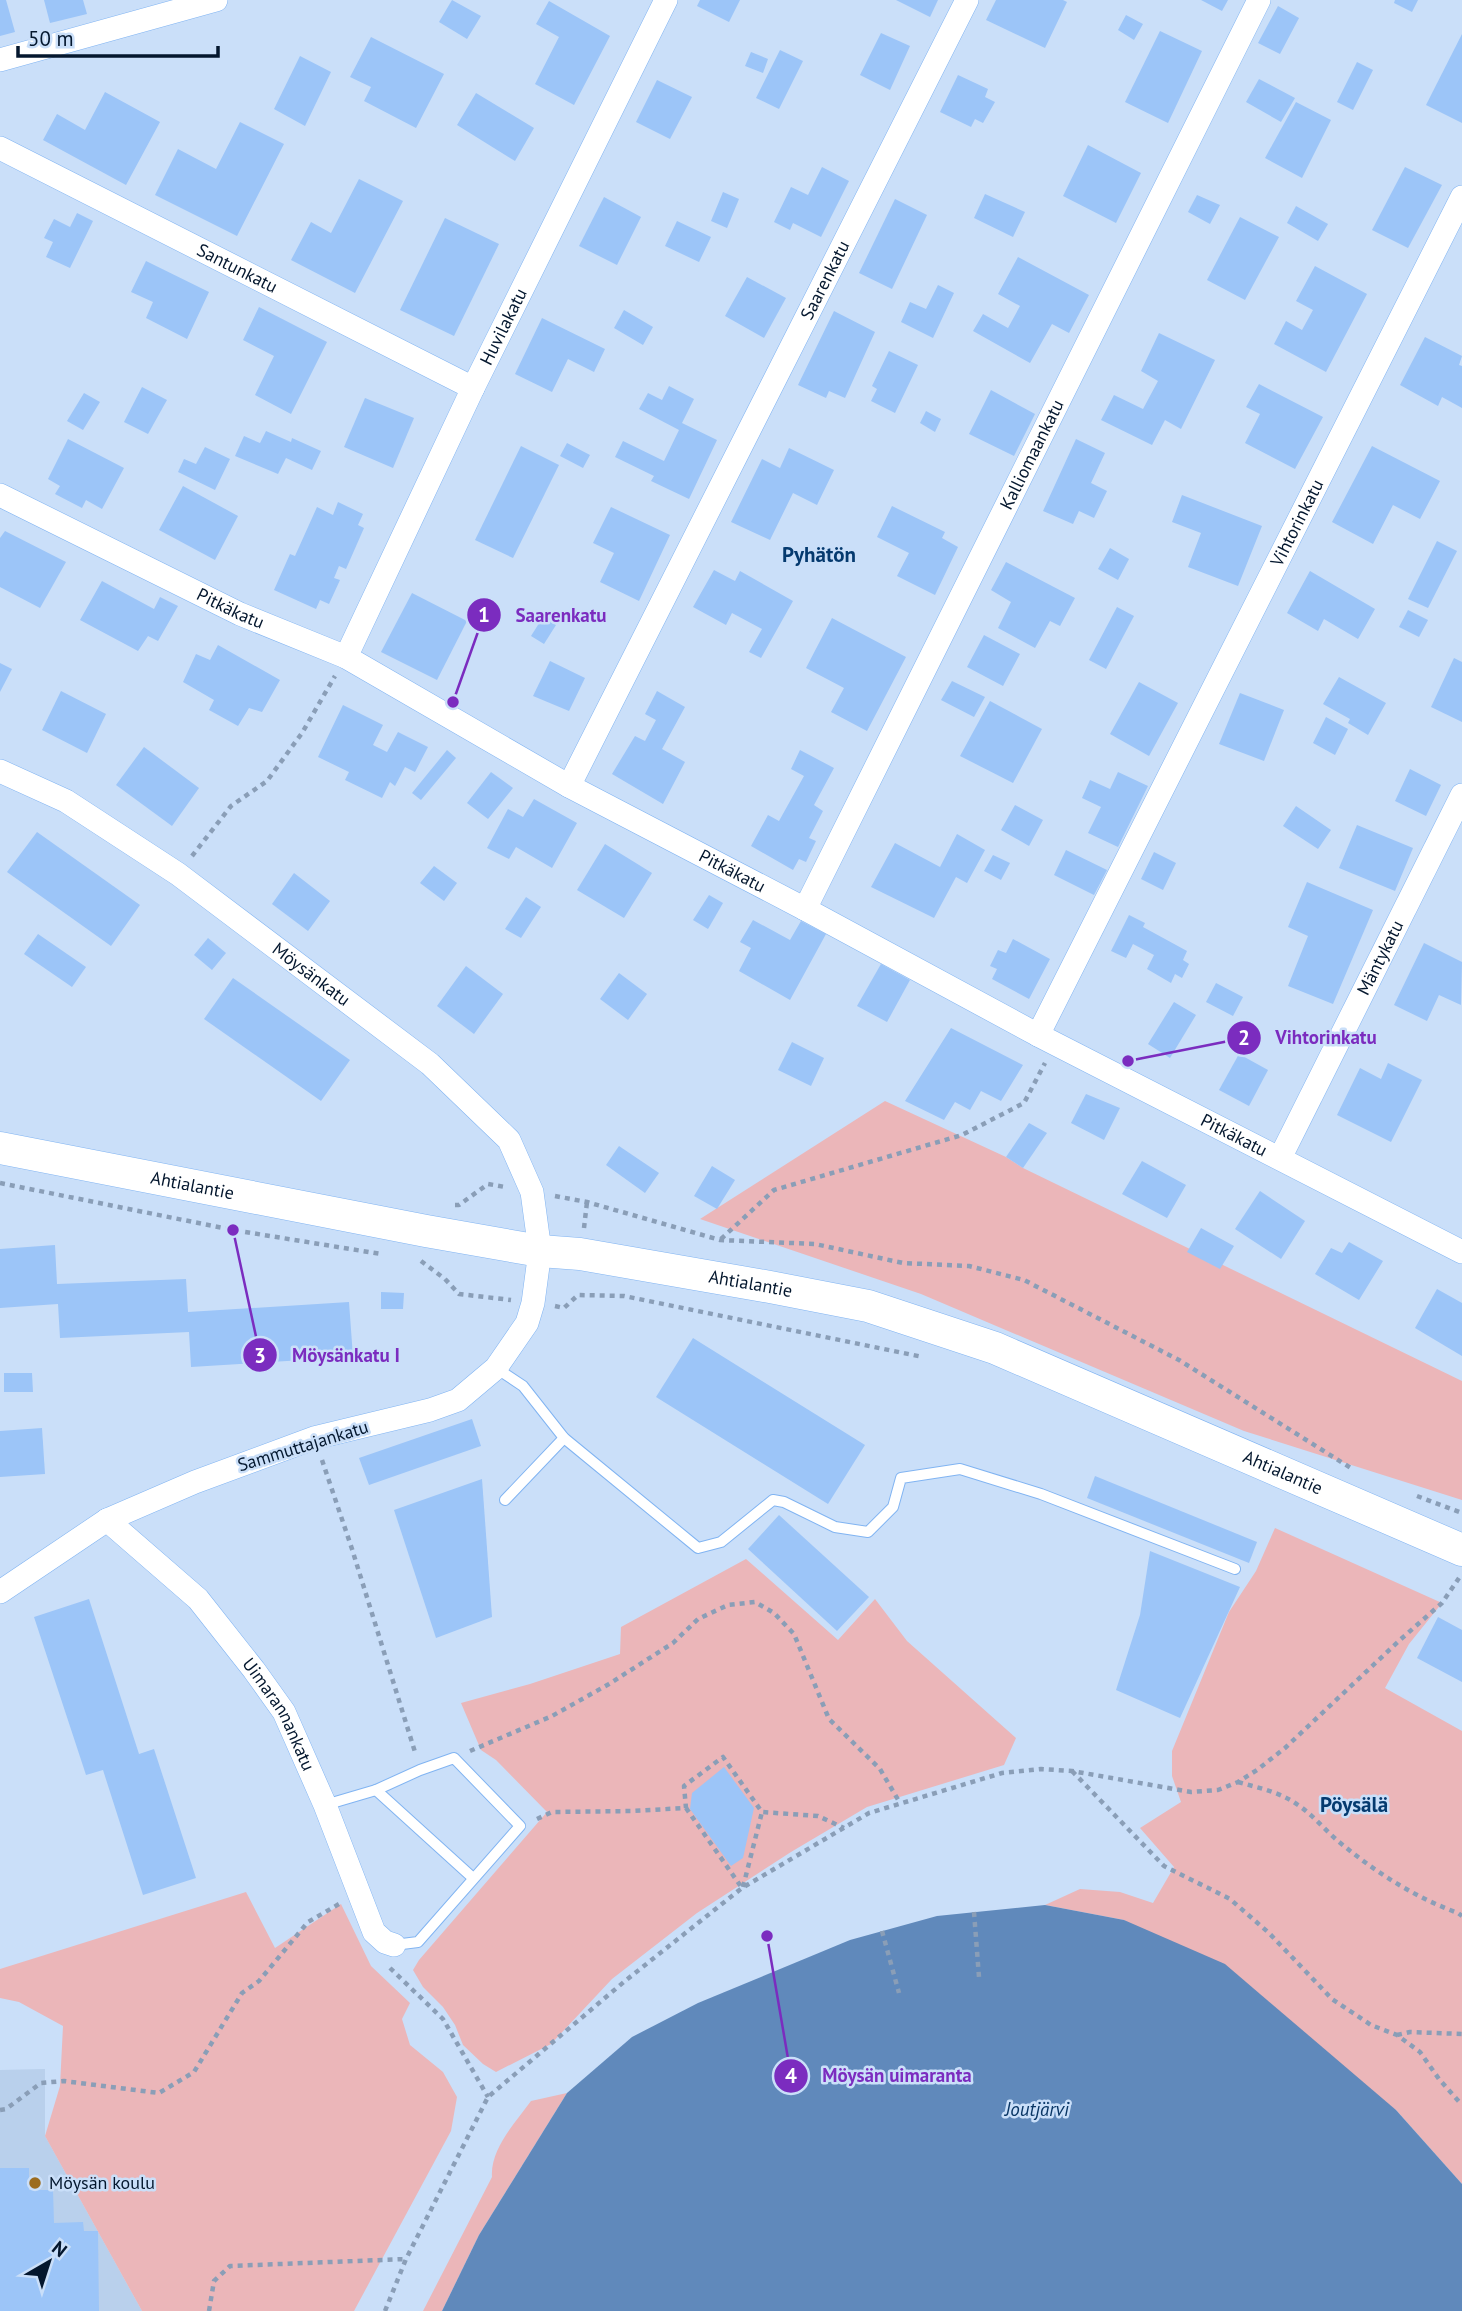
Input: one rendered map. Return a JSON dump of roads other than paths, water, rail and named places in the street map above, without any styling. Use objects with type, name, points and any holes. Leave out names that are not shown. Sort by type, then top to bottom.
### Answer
[{"type":"main road","name":"Ahtialantie","points":[[0,1148],[426,1231],[540,1251],[580,1254],[868,1306],[995,1348],[1458,1570]]},
{"type":"street","points":[[0,60],[216,0]]},
{"type":"street","name":"Huvilakatu","points":[[346,657],[473,388],[666,0]]},
{"type":"street","name":"Saarenkatu","points":[[569,786],[967,0]]},
{"type":"street","name":"Kalliomaankatu","points":[[805,909],[1259,0]]},
{"type":"street","name":"Santunkatu","points":[[0,148],[473,388]]},
{"type":"street","name":"Vihtorinkatu","points":[[1047,1039],[1462,197]]},
{"type":"street","name":"Pitkäkatu","points":[[0,495],[240,614],[346,657],[569,786],[1047,1039],[1462,1252]]},
{"type":"street","name":"Möysänkatu","points":[[0,771],[66,801],[178,874],[430,1064],[509,1140],[532,1192],[540,1251]]},
{"type":"street","name":"Mäntykatu","points":[[1280,1158],[1462,795]]},
{"type":"street","name":"Sammuttajankatu","points":[[0,1592],[107,1520],[195,1482],[314,1438],[430,1410],[458,1400],[496,1368],[527,1322],[533,1303],[540,1251]]},
{"type":"street","name":"Uimarannankatu","points":[[107,1520],[198,1599],[284,1712],[325,1805],[374,1932],[385,1942],[394,1945]]},
{"type":"lane","points":[[496,1368],[523,1386],[564,1438],[698,1548],[721,1542],[773,1500],[784,1502],[835,1527],[868,1532],[893,1507],[901,1478],[961,1469],[1041,1494],[1234,1569]]},
{"type":"lane","points":[[505,1500],[564,1438]]},
{"type":"lane","points":[[325,1805],[376,1790],[454,1758],[520,1826],[418,1942],[394,1945]]},
{"type":"lane","points":[[376,1790],[473,1878]]},
{"type":"water","name":"Joutjärvi","points":[[1045,1905],[1124,1920],[1225,1964],[1396,2110],[1462,2184],[1462,2311],[442,2311],[479,2235],[567,2093],[632,2037],[698,2003],[850,1940],[937,1916]]},
{"type":"place","name":"Saarenkatu","points":[[453,702]]},
{"type":"place","name":"Vihtorinkatu","points":[[1128,1061]]},
{"type":"place","name":"Möysänkatu I","points":[[233,1230]]},
{"type":"place","name":"Möysän uimaranta","points":[[767,1936]]},
{"type":"place","name":"Möysän koulu","points":[[35,2183]]},
{"type":"district","name":"Pyhätön","points":[[819,555]]},
{"type":"district","name":"Pöysälä","points":[[1354,1805]]}]
